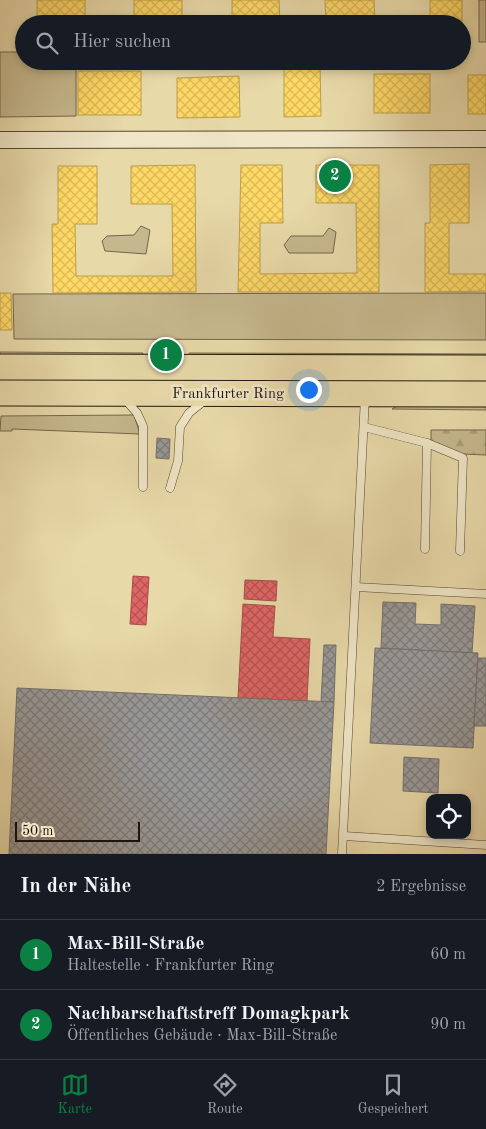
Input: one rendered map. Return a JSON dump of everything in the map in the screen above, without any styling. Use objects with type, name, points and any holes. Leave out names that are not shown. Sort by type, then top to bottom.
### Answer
[{"type":"main road","name":"Frankfurter Ring","points":[[0,367],[486,368]]},
{"type":"main road","name":"Frankfurter Ring","points":[[0,393],[486,394]]},
{"type":"street","points":[[0,140],[486,139]]},
{"type":"lane","points":[[119,393],[138,413],[143,426],[143,488]]},
{"type":"lane","points":[[170,488],[178,462],[180,427],[189,413],[212,394]]},
{"type":"lane","points":[[342,854],[365,394]]},
{"type":"lane","points":[[364,427],[427,443],[464,458],[460,551]]},
{"type":"lane","points":[[424,549],[427,443]]},
{"type":"lane","points":[[356,587],[486,594]]},
{"type":"lane","points":[[344,836],[486,845]]},
{"type":"green space","points":[[479,0],[486,0],[486,42],[479,42]]},
{"type":"green space","points":[[0,52],[15,52],[15,70],[76,70],[76,116],[0,117]]},
{"type":"green space","points":[[141,226],[150,230],[146,254],[105,251],[102,241],[107,236],[134,235]]},
{"type":"green space","points":[[329,228],[336,232],[333,253],[289,253],[284,245],[291,236],[323,236]]},
{"type":"green space","points":[[486,293],[486,340],[14,339],[13,294]]},
{"type":"green space","points":[[0,352],[143,353],[143,357],[0,356]]},
{"type":"green space","points":[[189,353],[486,354],[486,359],[189,357]]},
{"type":"green space","points":[[401,404],[486,405],[486,410],[392,409]]},
{"type":"green space","points":[[134,415],[140,434],[12,429],[12,431],[0,431],[1,416]]},
{"type":"green space","points":[[431,430],[486,430],[486,455],[462,454],[431,442]]},
{"type":"building: Wohnen","points":[[37,0],[85,0],[85,15],[37,15]]},
{"type":"building: Wohnen","points":[[134,0],[182,0],[182,15],[134,15]]},
{"type":"building: Wohnen","points":[[232,0],[279,0],[280,15],[232,15]]},
{"type":"building: Wohnen","points":[[325,0],[374,0],[375,15],[326,15]]},
{"type":"building: Wohnen","points":[[430,0],[462,0],[462,15],[430,15]]},
{"type":"building: Wohnen","points":[[284,70],[320,70],[321,116],[284,117]]},
{"type":"building: Wohnen","points":[[78,71],[141,71],[141,115],[78,115]]},
{"type":"building: Wohnen","points":[[374,74],[430,74],[430,113],[374,113]]},
{"type":"building: Wohnen","points":[[468,75],[486,75],[486,114],[468,114]]},
{"type":"building: Wohnen","points":[[239,76],[240,117],[177,118],[177,78]]},
{"type":"building: Wohnen","points":[[469,164],[469,223],[449,223],[449,274],[486,274],[486,291],[425,292],[425,223],[430,223],[430,165]]},
{"type":"building: Wohnen","points":[[195,165],[196,292],[53,293],[52,224],[58,224],[58,166],[97,166],[97,224],[75,224],[76,276],[173,276],[172,204],[131,204],[131,166]]},
{"type":"building: Wohnen","points":[[241,165],[282,165],[283,223],[260,223],[260,274],[357,273],[356,203],[316,203],[316,165],[379,165],[379,292],[238,292]]},
{"type":"building: Wohnen","points":[[0,293],[11,293],[12,330],[0,330]]},
{"type":"building: Handel","points":[[133,576],[149,577],[146,625],[130,624]]},
{"type":"building: Handel","points":[[245,580],[277,581],[276,601],[244,599]]},
{"type":"building: Handel","points":[[243,604],[275,606],[273,637],[310,639],[307,701],[238,698]]},
{"type":"building: Industrie","points":[[157,438],[170,439],[169,459],[156,458]]},
{"type":"building: Industrie","points":[[383,602],[416,603],[415,624],[441,625],[441,604],[475,606],[472,653],[381,648]]},
{"type":"building: Industrie","points":[[324,645],[336,645],[334,702],[321,702]]},
{"type":"building: Industrie","points":[[375,648],[478,653],[473,748],[370,743]]},
{"type":"building: Industrie","points":[[478,658],[486,658],[486,726],[474,726]]},
{"type":"building: Industrie","points":[[17,688],[334,702],[326,854],[9,854]]},
{"type":"building: Industrie","points":[[404,757],[439,759],[438,793],[403,791]]},
{"type":"place","name":"Nachbarschaftstreff Domagkpark","points":[[335,176]]},
{"type":"place","name":"Max-Bill-Straße","points":[[166,355]]}]
